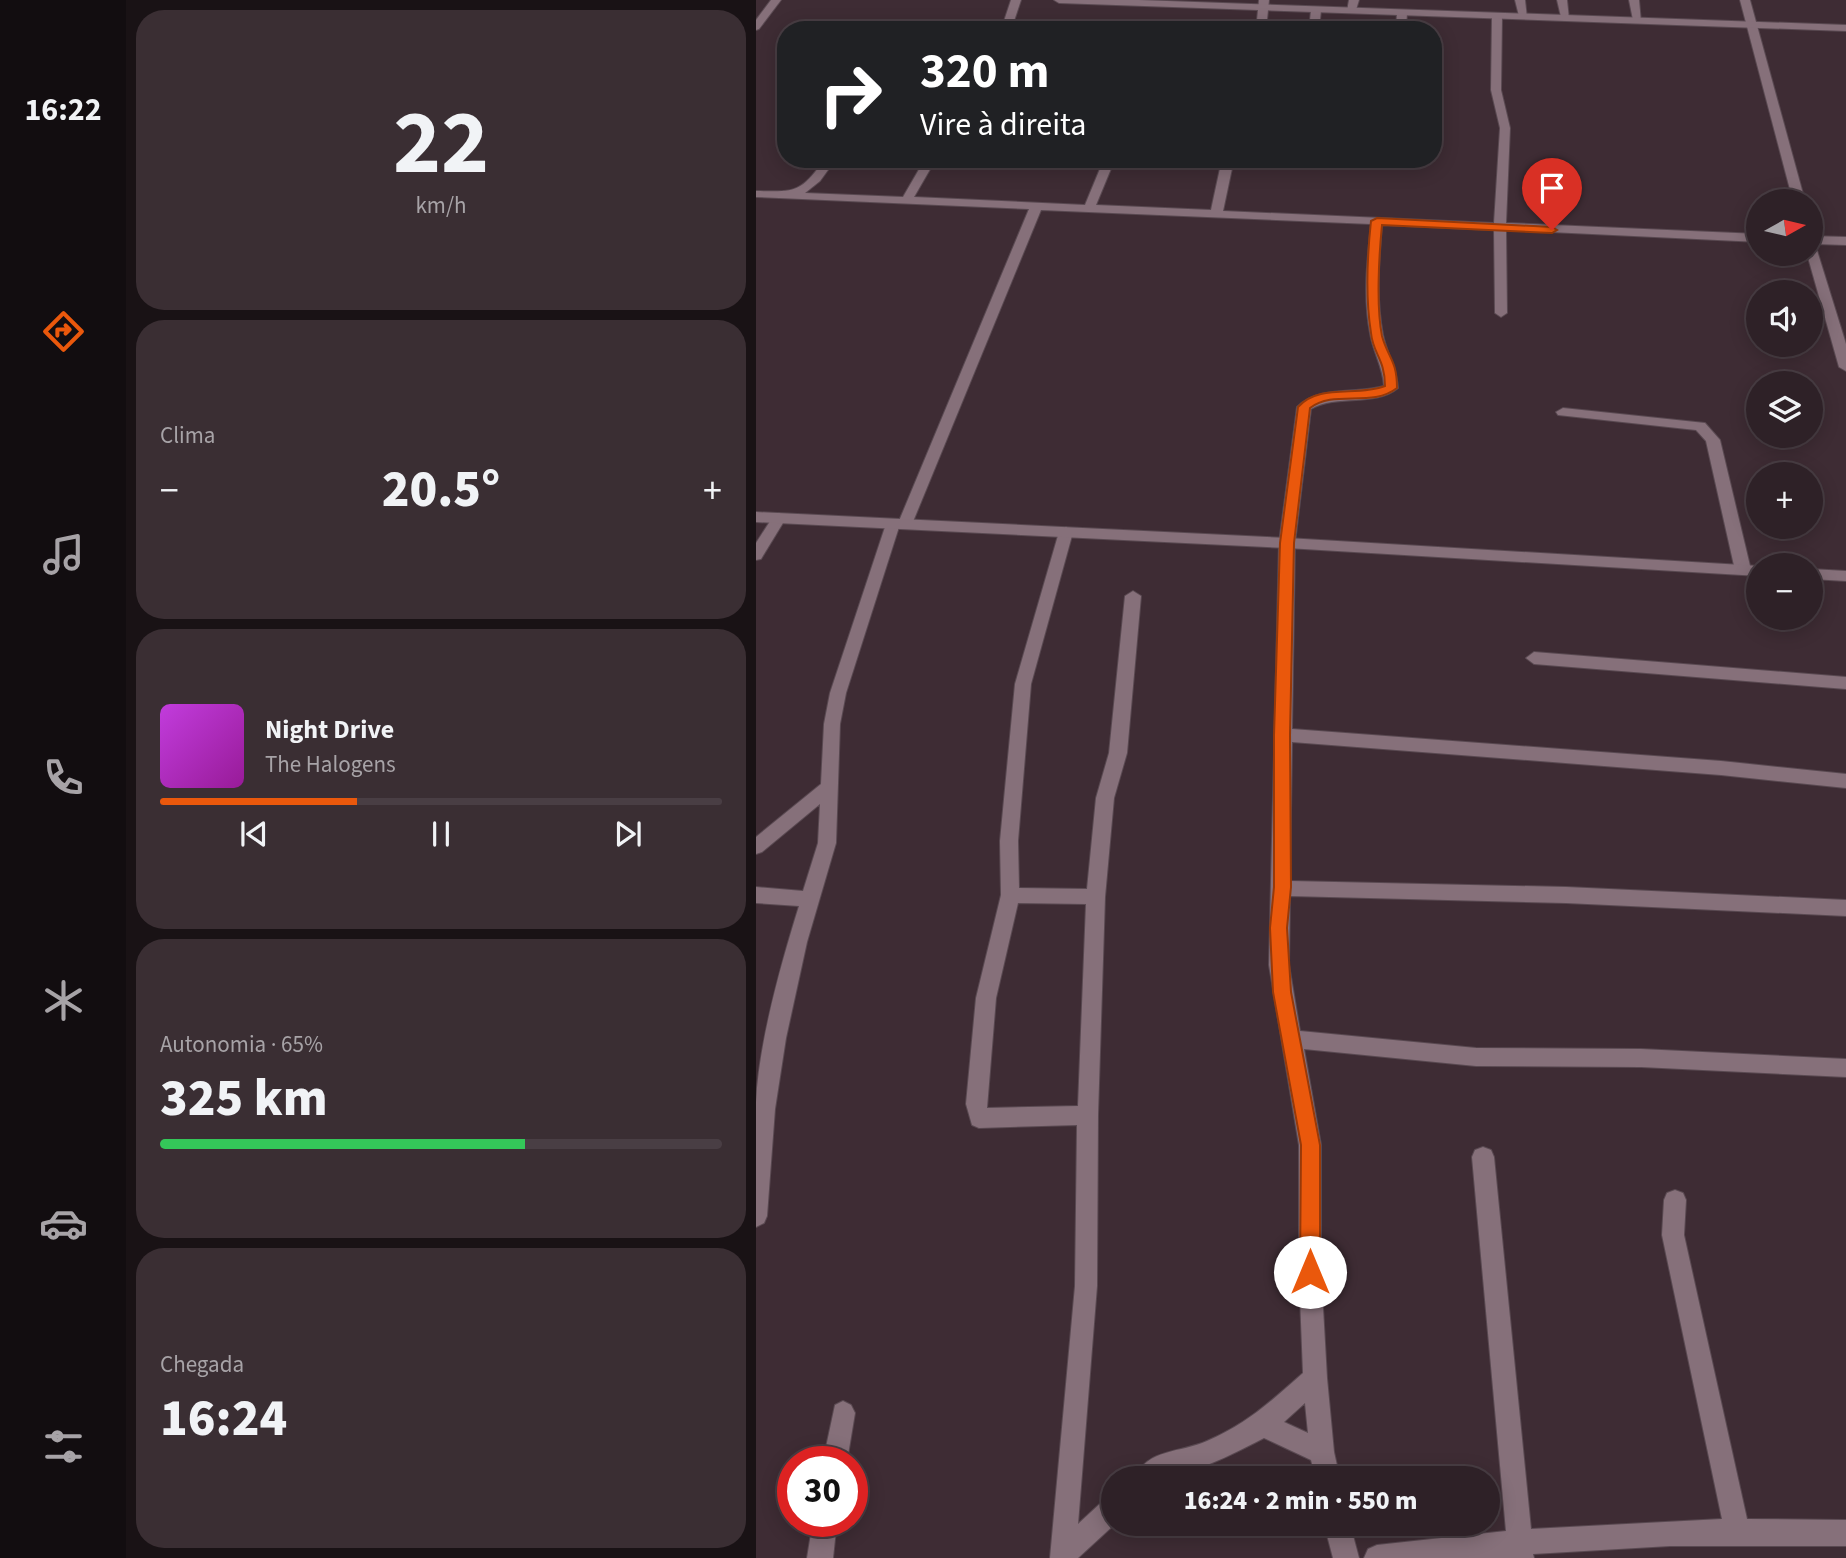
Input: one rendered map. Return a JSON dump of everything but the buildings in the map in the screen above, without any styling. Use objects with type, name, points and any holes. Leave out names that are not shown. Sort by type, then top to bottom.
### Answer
[{"type":"street","points":[[756,27],[776,0]]},
{"type":"street","points":[[1009,21],[1016,0]]},
{"type":"street","points":[[1059,0],[1264,4],[1316,10],[1353,5],[1402,13],[1846,28]]},
{"type":"street","points":[[1520,0],[1524,16]]},
{"type":"street","points":[[1562,0],[1566,17]]},
{"type":"street","points":[[1634,0],[1638,20]]},
{"type":"street","points":[[1745,0],[1796,189]]},
{"type":"street","points":[[1315,21],[1316,10]]},
{"type":"street","points":[[1402,13],[1402,21]]},
{"type":"street","points":[[1497,16],[1496,90],[1505,128],[1500,228],[1501,313]]},
{"type":"street","points":[[793,196],[816,179],[824,168]]},
{"type":"street","points":[[906,201],[926,168]]},
{"type":"street","points":[[1089,209],[1106,168]]},
{"type":"street","points":[[1216,215],[1226,168]]},
{"type":"street","points":[[756,194],[1746,237]]},
{"type":"street","points":[[756,1216],[765,1109],[776,1038],[808,899],[827,843],[832,724],[838,693],[899,524],[1036,207]]},
{"type":"street","points":[[1325,1466],[1315,1378],[1310,1272],[1310,1145],[1279,965],[1287,543],[1304,407],[1316,397],[1374,394],[1391,388],[1391,368],[1377,336],[1373,262],[1377,221]]},
{"type":"street","points":[[1824,240],[1846,241]]},
{"type":"street","points":[[1817,266],[1846,367]]},
{"type":"street","points":[[1563,412],[1700,425],[1713,440],[1746,553]]},
{"type":"street","points":[[756,517],[1287,543],[1746,570]]},
{"type":"street","points":[[756,555],[779,518]]},
{"type":"street","points":[[1066,532],[1023,684],[1012,791],[1010,895],[986,998],[976,1104],[979,1118],[1088,1115]]},
{"type":"street","points":[[1823,575],[1846,576]]},
{"type":"street","points":[[1064,1556],[1086,1286],[1088,1115],[1096,897],[1105,798],[1118,753],[1133,596]]},
{"type":"street","points":[[1534,658],[1846,683]]},
{"type":"street","points":[[1282,735],[1721,768],[1846,781]]},
{"type":"street","points":[[756,847],[831,786]]},
{"type":"street","points":[[1282,887],[1566,895],[1846,908]]},
{"type":"street","points":[[756,895],[808,899]]},
{"type":"street","points":[[1010,895],[1096,897]]},
{"type":"street","points":[[1293,1039],[1476,1057],[1640,1058],[1846,1068]]},
{"type":"street","points":[[1483,1157],[1520,1549]]},
{"type":"street","points":[[1675,1200],[1673,1235],[1737,1531]]},
{"type":"street","points":[[1160,1466],[1208,1454],[1263,1425],[1315,1378]]},
{"type":"street","points":[[838,1446],[843,1413]]},
{"type":"street","points":[[1263,1425],[1322,1452]]},
{"type":"street","points":[[1064,1556],[1101,1521]]},
{"type":"street","points":[[1377,1558],[1520,1549],[1610,1534],[1737,1531],[1846,1533]]},
{"type":"street","points":[[1340,1536],[1346,1558]]},
{"type":"street","points":[[820,1558],[823,1537]]},
{"type":"route","points":[[1310,1272],[1310,1145],[1304,1098],[1282,992],[1278,928],[1282,887],[1282,735],[1287,543],[1304,407],[1316,397],[1374,394],[1391,388],[1391,368],[1377,336],[1373,262],[1377,221],[1552,230]]}]
